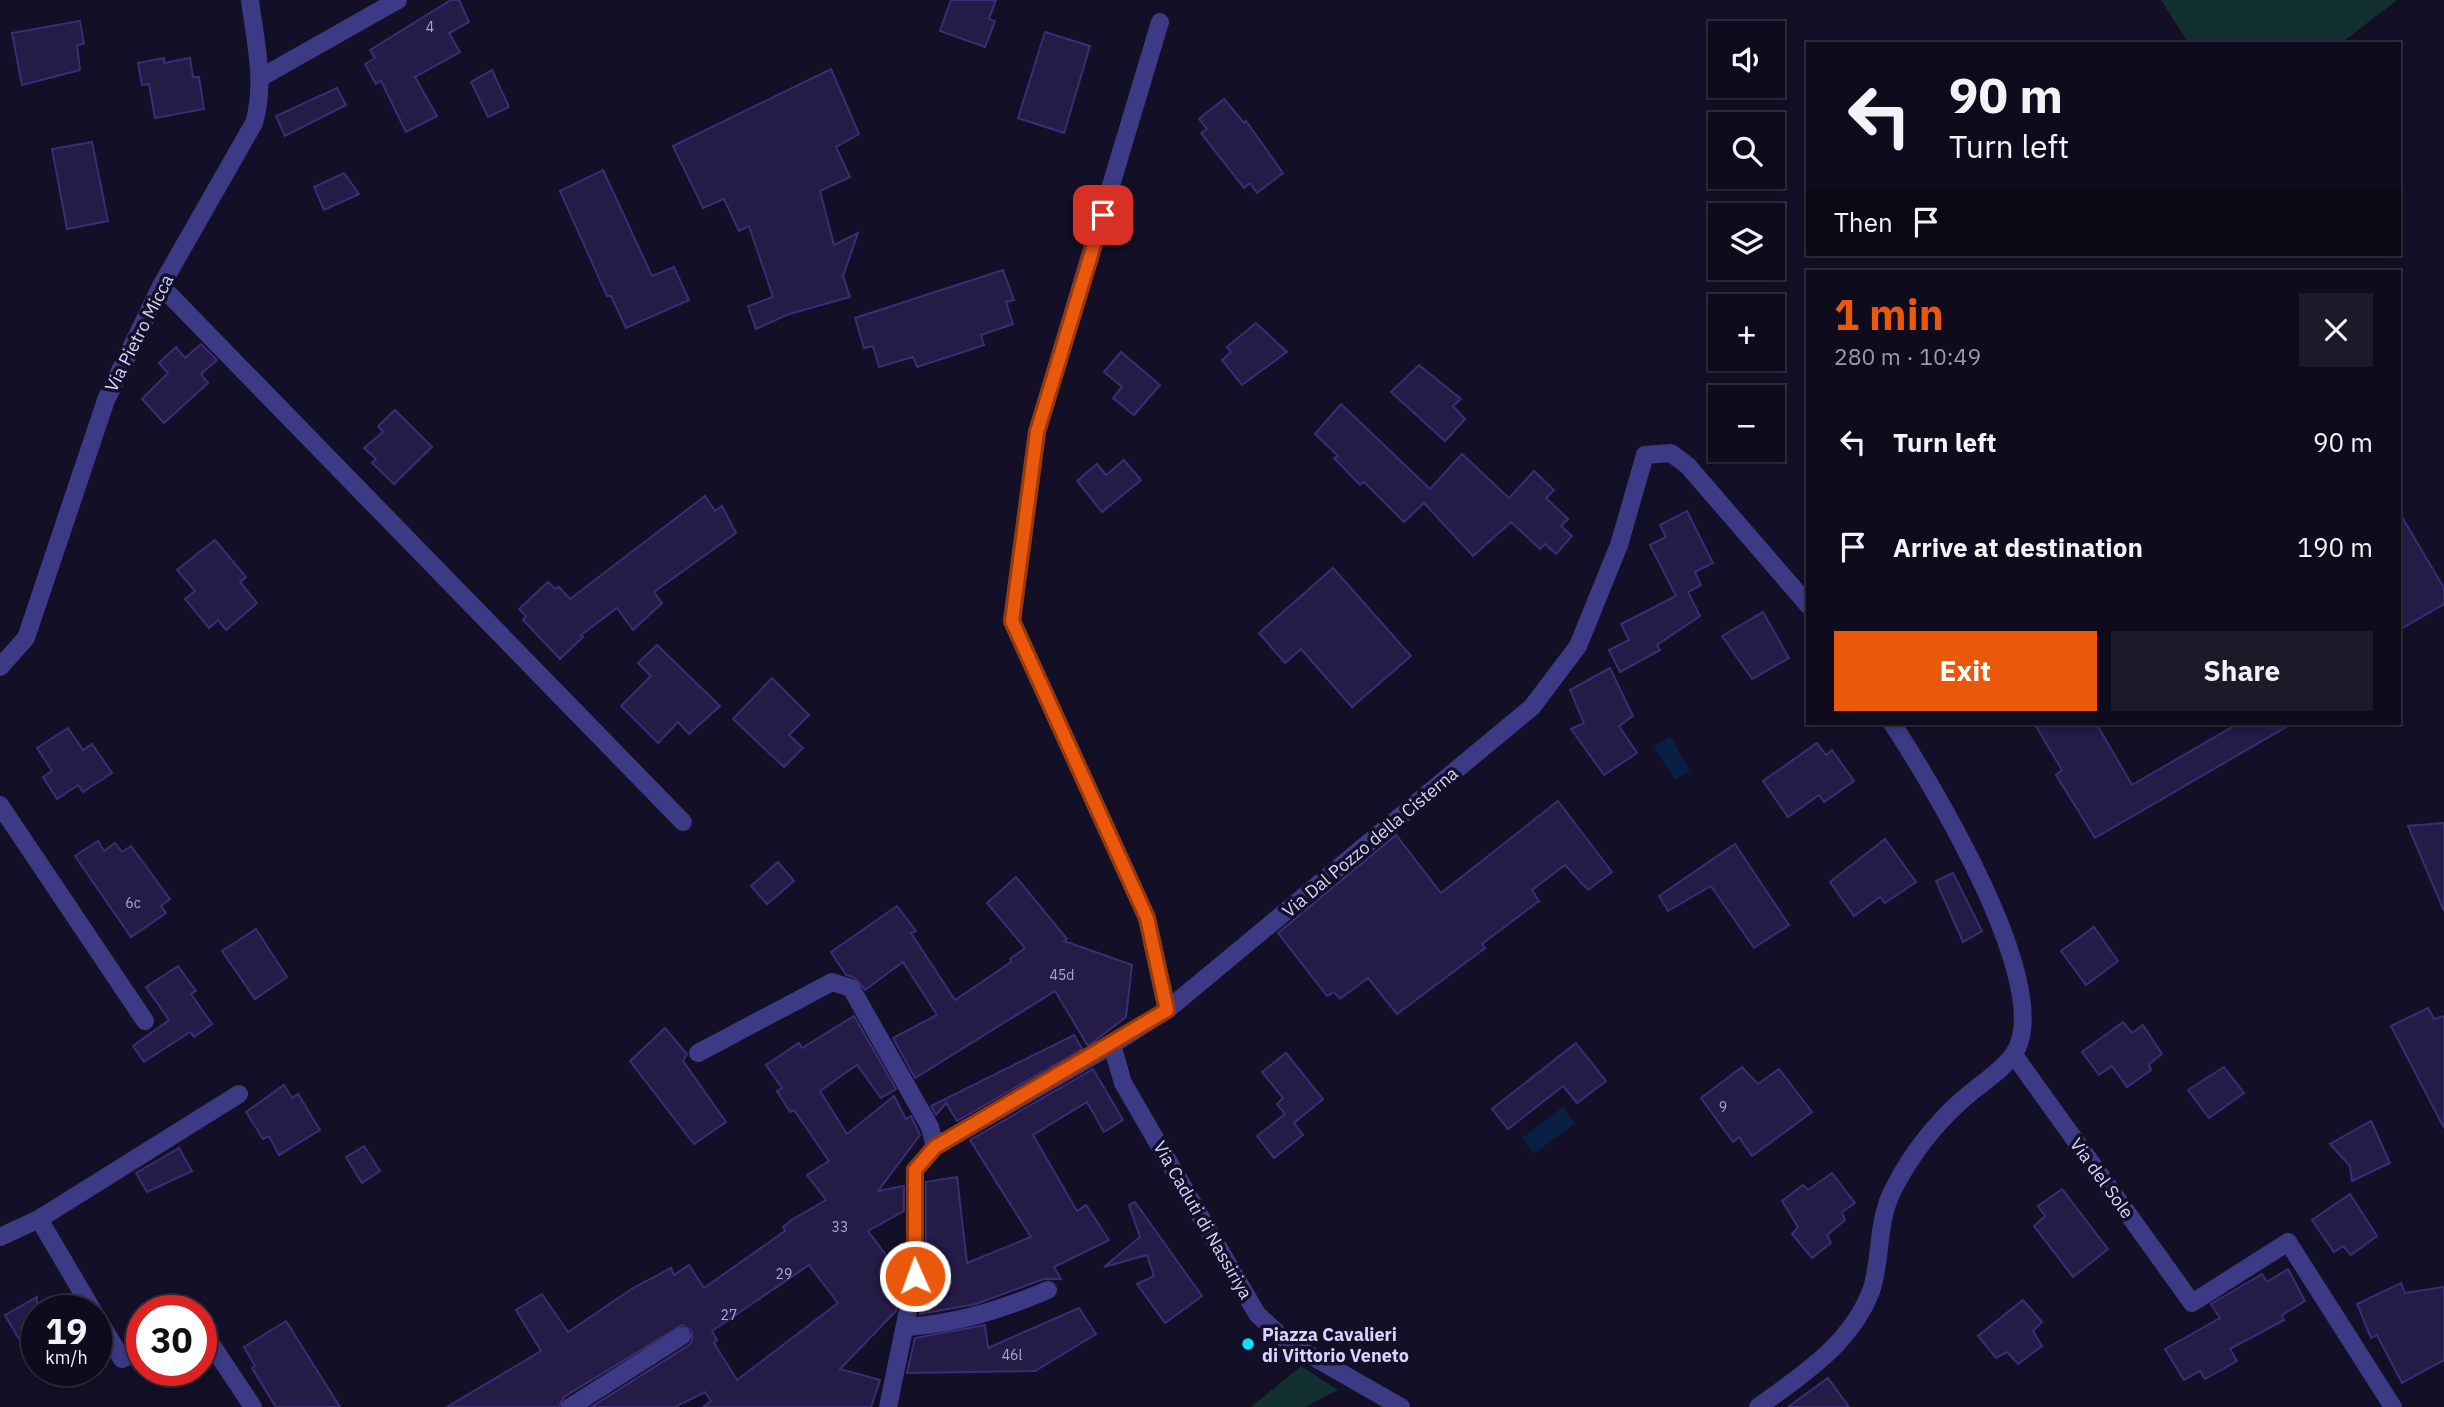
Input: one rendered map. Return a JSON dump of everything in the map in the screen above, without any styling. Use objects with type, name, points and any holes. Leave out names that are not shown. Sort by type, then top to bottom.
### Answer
[{"type":"street","name":"Via Pietro Micca","points":[[0,667],[26,638],[106,400],[161,286],[254,123],[260,102],[260,78],[250,0]]},
{"type":"street","points":[[260,78],[398,0]]},
{"type":"street","points":[[1160,22],[1037,432],[1012,621],[1147,918],[1167,1010]]},
{"type":"street","points":[[161,286],[682,822]]},
{"type":"street","name":"Via Dal Pozzo della Cisterna","points":[[888,1407],[907,1327],[915,1276],[915,1170],[935,1147],[1112,1045],[1167,1010],[1532,707],[1578,646],[1619,545],[1645,455],[1671,453],[1688,466],[1806,604]]},
{"type":"street","points":[[1758,1407],[1828,1355],[1856,1321],[1871,1290],[1877,1247],[1889,1197],[1907,1163],[1931,1131],[1960,1101],[2014,1055],[2023,1031],[2023,998],[2004,938],[1965,845],[1893,725]]},
{"type":"street","points":[[0,805],[145,1021]]},
{"type":"street","points":[[698,1053],[832,982],[851,988],[930,1127],[935,1147]]},
{"type":"street","name":"Via Caduti di Nassiriya","points":[[1112,1045],[1123,1083],[1257,1314],[1287,1342],[1401,1407]]},
{"type":"street","name":"Via del Sole","points":[[2014,1055],[2192,1303],[2288,1242],[2393,1407]]},
{"type":"street","points":[[0,1237],[39,1219],[239,1094]]},
{"type":"street","points":[[39,1219],[84,1295]]},
{"type":"street","points":[[907,1327],[946,1324],[1004,1309],[1048,1290]]},
{"type":"street","points":[[570,1407],[682,1336]]},
{"type":"street","points":[[112,1342],[122,1359],[126,1357]]},
{"type":"street","points":[[217,1353],[253,1407]]},
{"type":"green space","points":[[2161,0],[2397,0],[2343,42],[2188,42]]},
{"type":"green space","points":[[1301,1366],[1338,1390],[1305,1407],[1251,1407]]},
{"type":"water","points":[[1670,736],[1690,770],[1675,780],[1654,746]]},
{"type":"water","points":[[1563,1107],[1575,1123],[1534,1154],[1522,1138]]},
{"type":"building","points":[[451,0],[459,0],[469,22],[449,33],[460,52],[415,77],[437,116],[406,132],[381,81],[376,84],[365,64],[375,58],[370,50]]},
{"type":"building","points":[[951,0],[996,0],[989,19],[995,21],[985,47],[940,31]]},
{"type":"building","points":[[80,21],[84,44],[77,45],[80,70],[22,85],[12,33]]},
{"type":"building","points":[[1045,32],[1090,46],[1064,133],[1018,118]]},
{"type":"building","points":[[164,58],[164,63],[190,58],[193,77],[199,77],[204,109],[155,118],[149,84],[142,85],[138,63]]},
{"type":"building","points":[[831,69],[859,134],[836,147],[850,177],[820,191],[834,245],[858,233],[843,276],[850,297],[789,314],[756,329],[748,306],[773,297],[749,226],[739,231],[724,199],[703,208],[673,146]]},
{"type":"building","points":[[492,70],[509,107],[488,117],[471,82]]},
{"type":"building","points":[[337,88],[346,105],[285,136],[276,116]]},
{"type":"building","points":[[1224,99],[1244,123],[1246,121],[1283,173],[1257,193],[1250,183],[1244,188],[1201,133],[1207,129],[1199,119]]},
{"type":"building","points":[[92,142],[108,221],[67,229],[52,149]]},
{"type":"building","points":[[603,170],[652,276],[674,267],[689,300],[626,328],[611,296],[607,296],[560,191]]},
{"type":"building","points":[[344,173],[359,194],[324,210],[314,187]]},
{"type":"building","points":[[1003,270],[1014,300],[1006,302],[1013,324],[981,335],[984,345],[917,367],[913,357],[879,367],[873,346],[864,348],[855,318]]},
{"type":"building","points":[[1256,323],[1287,352],[1242,385],[1222,360],[1231,352],[1227,347]]},
{"type":"building","points":[[201,344],[217,360],[201,374],[208,383],[164,423],[142,399],[168,373],[159,363],[176,347],[185,358]]},
{"type":"building","points":[[1121,352],[1160,385],[1134,415],[1113,398],[1122,387],[1104,372]]},
{"type":"building","points":[[1419,365],[1461,399],[1453,406],[1465,419],[1445,441],[1391,392]]},
{"type":"building","points":[[1341,404],[1430,489],[1462,454],[1509,498],[1534,471],[1554,490],[1546,498],[1568,519],[1561,526],[1572,536],[1556,554],[1545,544],[1540,549],[1511,522],[1473,556],[1424,503],[1404,522],[1364,482],[1360,485],[1334,458],[1338,456],[1315,434]]},
{"type":"building","points":[[395,410],[432,447],[394,484],[372,463],[376,459],[364,448],[383,432],[378,426]]},
{"type":"building","points":[[1124,460],[1141,480],[1102,512],[1077,481],[1097,464],[1106,475]]},
{"type":"building","points":[[705,496],[715,511],[722,506],[736,533],[654,592],[662,603],[633,630],[617,608],[581,635],[583,637],[560,659],[523,620],[526,616],[519,609],[548,582],[555,589],[559,587],[570,599]]},
{"type":"building","points":[[1687,511],[1713,563],[1695,572],[1701,585],[1688,592],[1700,616],[1657,645],[1660,650],[1620,672],[1609,650],[1629,640],[1621,624],[1676,596],[1650,545],[1666,537],[1660,525]]},
{"type":"building","points":[[2401,515],[2444,588],[2444,604],[2401,629]]},
{"type":"building","points":[[215,540],[246,577],[240,582],[257,603],[226,630],[218,620],[209,628],[185,599],[195,591],[177,570]]},
{"type":"building","points":[[1333,568],[1411,656],[1352,707],[1301,649],[1285,663],[1259,633]]},
{"type":"building","points":[[1763,612],[1789,658],[1752,679],[1722,636]]},
{"type":"building","points":[[657,645],[720,706],[689,734],[678,722],[658,743],[621,706],[651,676],[638,663]]},
{"type":"building","points":[[1610,668],[1633,716],[1619,726],[1637,753],[1604,775],[1571,729],[1584,723],[1570,690]]},
{"type":"building","points":[[772,678],[809,715],[789,735],[803,748],[784,767],[733,719]]},
{"type":"building","points":[[2035,725],[2097,725],[2132,785],[2236,725],[2290,725],[2095,838],[2056,775],[2062,770]]},
{"type":"building","points":[[68,728],[83,750],[92,744],[112,773],[83,792],[78,785],[57,799],[43,777],[52,771],[37,748]]},
{"type":"building","points":[[1817,743],[1826,755],[1832,750],[1854,781],[1824,802],[1819,795],[1788,817],[1763,781]]},
{"type":"building","points":[[1558,801],[1612,872],[1588,890],[1565,865],[1532,890],[1539,901],[1482,944],[1485,948],[1397,1014],[1368,978],[1340,999],[1334,992],[1327,996],[1278,933],[1396,835],[1441,893]]},
{"type":"building","points":[[2444,823],[2444,911],[2408,826]]},
{"type":"building","points":[[1885,839],[1916,882],[1885,903],[1880,897],[1854,916],[1830,882]]},
{"type":"building","points":[[98,841],[104,851],[115,843],[122,852],[131,846],[170,899],[161,906],[166,913],[131,937],[75,856]]},
{"type":"building","points":[[1735,844],[1789,925],[1754,948],[1711,886],[1668,911],[1659,896]]},
{"type":"building","points":[[778,862],[794,881],[767,904],[751,886]]},
{"type":"building","points":[[1953,873],[1982,931],[1963,942],[1936,881]]},
{"type":"building","points":[[1016,877],[1067,939],[1064,941],[1132,965],[1126,1017],[1088,1046],[1055,991],[915,1078],[893,1038],[937,1015],[903,962],[865,990],[855,978],[846,975],[831,952],[897,906],[916,931],[911,933],[955,1000],[1011,962],[1010,959],[1025,948],[987,903]]},
{"type":"building","points":[[2094,927],[2118,961],[2086,985],[2061,951]]},
{"type":"building","points":[[256,929],[287,977],[255,999],[222,951]]},
{"type":"building","points":[[178,966],[196,991],[191,994],[212,1024],[194,1037],[190,1032],[144,1062],[133,1046],[169,1020],[146,987]]},
{"type":"building","points":[[2428,1008],[2434,1019],[2444,1016],[2444,1128],[2391,1026]]},
{"type":"building","points":[[854,1016],[896,1089],[881,1098],[857,1065],[820,1091],[847,1134],[894,1096],[906,1119],[911,1116],[920,1135],[878,1191],[904,1186],[904,1211],[868,1231],[903,1278],[896,1311],[840,1369],[880,1380],[871,1407],[703,1407],[711,1401],[705,1392],[675,1407],[591,1407],[689,1345],[692,1331],[682,1325],[564,1397],[559,1407],[447,1407],[541,1351],[516,1310],[542,1294],[568,1332],[633,1288],[671,1268],[674,1275],[689,1265],[704,1288],[785,1231],[783,1227],[793,1219],[826,1200],[807,1175],[829,1161],[794,1110],[790,1112],[777,1091],[782,1088],[766,1065],[799,1043],[802,1048]],"holes":[[[809,1265],[838,1303],[737,1380],[714,1343],[717,1340],[712,1331]]]},
{"type":"building","points":[[2123,1022],[2132,1033],[2143,1025],[2162,1054],[2149,1064],[2151,1070],[2127,1087],[2112,1066],[2099,1075],[2082,1052]]},
{"type":"building","points":[[665,1028],[687,1054],[683,1061],[726,1122],[694,1144],[630,1061]]},
{"type":"building","points":[[1074,1035],[1082,1049],[957,1121],[946,1103],[936,1115],[931,1106]]},
{"type":"building","points":[[1576,1043],[1606,1081],[1577,1103],[1563,1086],[1508,1129],[1492,1109]]},
{"type":"building","points":[[1286,1053],[1323,1099],[1294,1123],[1303,1135],[1274,1158],[1257,1136],[1285,1114],[1277,1104],[1283,1098],[1262,1072]]},
{"type":"building","points":[[1742,1067],[1758,1084],[1779,1069],[1812,1112],[1752,1156],[1739,1137],[1733,1142],[1701,1098]]},
{"type":"building","points":[[2224,1067],[2244,1093],[2209,1118],[2188,1090]]},
{"type":"building","points":[[1093,1069],[1123,1120],[1104,1132],[1087,1102],[1033,1135],[1077,1211],[1086,1205],[1109,1240],[1054,1267],[1061,1279],[1044,1279],[976,1304],[920,1314],[922,1304],[925,1308],[928,1278],[926,1280],[926,1182],[957,1177],[967,1263],[1031,1237],[970,1140]]},
{"type":"building","points":[[284,1085],[292,1098],[298,1094],[320,1130],[279,1155],[269,1136],[263,1139],[246,1112]]},
{"type":"building","points":[[2371,1121],[2390,1163],[2352,1181],[2350,1166],[2330,1144]]},
{"type":"building","points":[[364,1146],[380,1171],[362,1183],[346,1157]]},
{"type":"building","points":[[179,1148],[192,1171],[147,1192],[136,1173]]},
{"type":"building","points":[[1832,1173],[1855,1203],[1842,1212],[1845,1220],[1827,1235],[1831,1243],[1812,1258],[1792,1234],[1798,1227],[1782,1201],[1803,1185],[1808,1190]]},
{"type":"building","points":[[2062,1189],[2108,1249],[2073,1277],[2034,1226],[2045,1216],[2038,1206]]},
{"type":"building","points":[[2350,1194],[2377,1236],[2351,1255],[2343,1246],[2334,1252],[2312,1220]]},
{"type":"building","points":[[1135,1202],[1202,1296],[1165,1323],[1137,1284],[1154,1276],[1147,1255],[1104,1267],[1140,1237],[1129,1205]]},
{"type":"building","points":[[2288,1269],[2305,1301],[2282,1315],[2284,1320],[2230,1349],[2237,1361],[2205,1379],[2200,1371],[2184,1380],[2165,1349],[2220,1318],[2211,1304],[2262,1274],[2267,1282]]},
{"type":"building","points":[[2401,1283],[2405,1293],[2444,1287],[2444,1360],[2402,1383],[2377,1335],[2371,1338],[2357,1304]]},
{"type":"building","points":[[2023,1300],[2042,1322],[2033,1331],[2042,1346],[2018,1364],[2007,1352],[1996,1358],[1978,1336]]},
{"type":"building","points":[[21,1306],[21,1342],[5,1315]]},
{"type":"building","points":[[1079,1308],[1096,1334],[1035,1371],[907,1373],[915,1338],[985,1325],[988,1348]]},
{"type":"building","points":[[286,1321],[340,1407],[276,1407],[252,1368],[255,1366],[244,1347]]},
{"type":"building","points":[[1828,1378],[1849,1407],[1788,1407]]},
{"type":"place","name":"Piazza Cavalieri di Vittorio Veneto","points":[[1248,1344]]},
{"type":"route","points":[[915,1276],[915,1170],[935,1147],[1112,1045],[1167,1010],[1147,918],[1012,621],[1037,432],[1103,215]]}]
